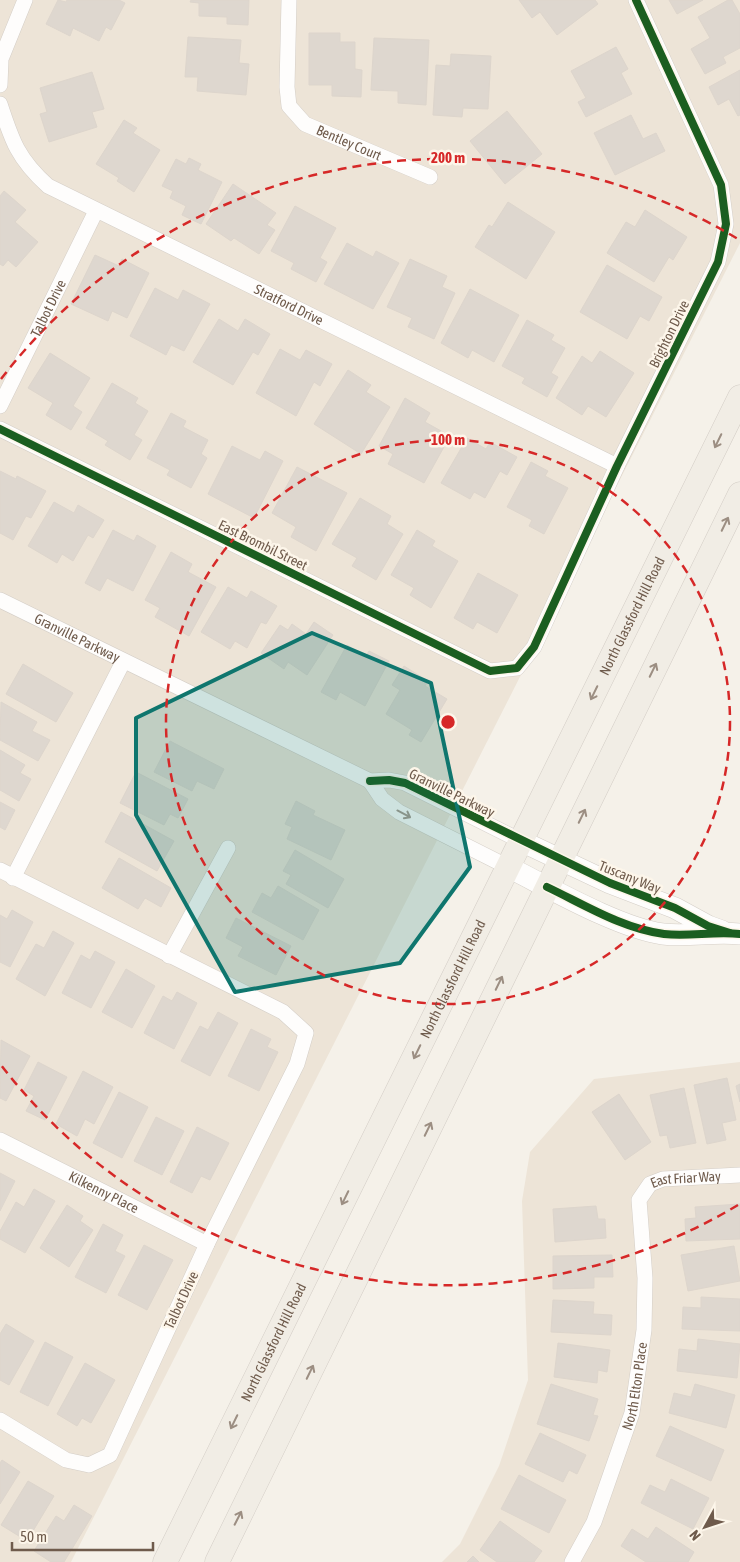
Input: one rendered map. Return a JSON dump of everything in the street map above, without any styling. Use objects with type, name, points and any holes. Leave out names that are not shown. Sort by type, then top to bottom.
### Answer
[{"type":"main road","name":"North Glassford Hill Road","points":[[165,1562],[740,397]]},
{"type":"main road","points":[[217,1562],[740,494]]},
{"type":"street","points":[[0,85],[1,59],[25,0]]},
{"type":"street","name":"Bentley Court","points":[[289,0],[287,87],[289,106],[305,124],[430,177]]},
{"type":"street","name":"Brighton Drive","points":[[517,668],[534,647],[618,466],[718,262],[726,224],[721,185],[636,0]]},
{"type":"street","name":"Stratford Drive","points":[[0,104],[12,141],[28,168],[48,186],[618,466]]},
{"type":"street","name":"Talbot Drive","points":[[0,406],[96,211]]},
{"type":"street","name":"East Brombil Street","points":[[0,429],[490,671],[517,668]]},
{"type":"street","name":"Granville Parkway","points":[[0,600],[123,662],[370,781],[389,780],[405,783],[522,841]]},
{"type":"street","points":[[123,662],[7,874],[170,956],[228,848]]},
{"type":"street","name":"Granville Parkway","points":[[370,781],[382,799],[399,812],[508,867]]},
{"type":"street","name":"Tuscany Way","points":[[522,841],[628,892],[675,908],[708,926],[735,933]]},
{"type":"street","name":"Tuscany Way","points":[[508,867],[599,912],[648,930],[677,934],[735,933]]},
{"type":"street","name":"Talbot Drive","points":[[0,1420],[66,1460],[89,1465],[110,1456],[207,1244],[297,1064],[306,1033],[283,1012],[170,956]]},
{"type":"street","name":"Kilkenny Place","points":[[0,1140],[207,1244]]},
{"type":"street","name":"East Friar Way","points":[[640,1200],[650,1184],[664,1179],[740,1175]]},
{"type":"street","name":"North Elton Place","points":[[572,1562],[594,1522],[632,1413],[644,1321],[645,1278],[640,1200]]},
{"type":"highlighted area","points":[[312,633],[431,683],[470,867],[400,963],[235,992],[136,815],[136,718]]},
{"type":"shaded area","points":[[0,0],[740,0],[740,243],[71,1562],[0,1562]]},
{"type":"shaded area","points":[[740,1062],[740,1562],[442,1562],[460,1544],[499,1466],[528,1380],[522,1201],[530,1152],[594,1079]]},
{"type":"building","points":[[58,0],[66,2],[67,0],[119,0],[125,3],[111,30],[106,27],[99,41],[73,28],[70,36],[46,24]]},
{"type":"building","points":[[191,0],[249,0],[248,25],[227,24],[227,17],[199,16],[199,3],[190,2]]},
{"type":"building","points":[[519,0],[595,0],[598,4],[557,35],[540,12],[532,18]]},
{"type":"building","points":[[669,0],[703,0],[677,14]]},
{"type":"building","points":[[728,0],[732,0],[740,14],[740,48],[723,57],[726,63],[705,74],[691,49],[710,38],[698,17]]},
{"type":"building","points":[[309,33],[340,33],[340,42],[355,42],[355,69],[362,70],[361,97],[332,96],[332,85],[309,85]]},
{"type":"building","points":[[188,37],[241,40],[239,63],[249,64],[246,95],[197,91],[198,77],[185,77]]},
{"type":"building","points":[[374,38],[429,40],[426,105],[398,103],[398,91],[371,90]]},
{"type":"building","points":[[616,47],[628,69],[621,73],[632,94],[586,117],[578,102],[586,98],[571,71]]},
{"type":"building","points":[[451,54],[491,56],[488,109],[463,108],[462,117],[433,115],[436,65],[450,66]]},
{"type":"building","points":[[740,70],[740,115],[738,116],[729,99],[718,105],[709,87]]},
{"type":"building","points":[[92,72],[104,109],[92,112],[97,127],[49,142],[40,114],[47,112],[40,88]]},
{"type":"building","points":[[507,111],[542,154],[505,184],[470,141]]},
{"type":"building","points":[[631,115],[643,139],[656,133],[665,151],[615,175],[594,133]]},
{"type":"building","points":[[124,120],[137,128],[133,133],[160,150],[134,192],[117,181],[119,178],[96,164]]},
{"type":"building","points":[[189,158],[201,164],[198,170],[222,182],[201,224],[182,215],[186,206],[170,198],[173,191],[162,186],[176,159],[186,164]]},
{"type":"building","points":[[233,184],[276,213],[267,225],[275,230],[259,254],[234,238],[231,241],[206,224]]},
{"type":"building","points":[[4,191],[26,210],[15,222],[38,242],[16,267],[8,260],[3,266],[0,264],[0,196]]},
{"type":"building","points":[[508,202],[555,232],[526,279],[475,247],[489,225],[492,227]]},
{"type":"building","points":[[295,206],[336,228],[320,258],[327,262],[316,282],[291,269],[294,263],[271,251]]},
{"type":"building","points":[[645,210],[687,237],[673,260],[669,257],[654,282],[607,253],[626,222],[635,227]]},
{"type":"building","points":[[347,243],[373,257],[376,251],[399,263],[373,309],[324,284]]},
{"type":"building","points":[[95,255],[119,266],[122,259],[149,273],[127,318],[112,311],[108,321],[71,304]]},
{"type":"building","points":[[410,259],[447,276],[442,287],[455,293],[434,339],[408,327],[412,318],[387,307]]},
{"type":"building","points":[[607,265],[662,297],[649,321],[640,316],[627,339],[580,312]]},
{"type":"building","points":[[155,288],[178,300],[183,290],[210,304],[184,351],[171,345],[166,355],[130,336]]},
{"type":"building","points":[[470,289],[519,315],[494,362],[472,350],[468,358],[441,343]]},
{"type":"building","points":[[219,319],[238,331],[245,319],[270,334],[258,355],[253,352],[233,385],[193,362]]},
{"type":"building","points":[[527,320],[554,335],[551,340],[565,348],[551,373],[558,377],[547,397],[522,383],[525,378],[502,366]]},
{"type":"building","points":[[280,349],[300,360],[306,350],[332,364],[320,386],[314,382],[296,416],[256,393]]},
{"type":"building","points":[[600,351],[634,373],[606,417],[588,406],[582,415],[556,398],[582,356],[592,363]]},
{"type":"building","points":[[50,353],[90,378],[73,406],[82,412],[71,430],[46,415],[53,403],[28,388]]},
{"type":"building","points":[[348,370],[371,385],[366,392],[390,407],[361,454],[314,424]]},
{"type":"building","points":[[112,383],[138,398],[135,403],[148,411],[134,435],[142,440],[130,460],[105,445],[108,441],[86,428]]},
{"type":"building","points":[[405,398],[430,413],[425,422],[450,436],[424,483],[388,464],[393,454],[379,446]]},
{"type":"building","points":[[171,413],[186,421],[183,427],[208,440],[201,454],[207,458],[191,488],[167,475],[170,470],[147,458]]},
{"type":"building","points":[[467,438],[486,449],[490,442],[517,457],[507,475],[500,471],[485,498],[474,492],[470,499],[441,483]]},
{"type":"building","points":[[232,446],[260,460],[265,451],[283,461],[254,518],[208,494]]},
{"type":"building","points":[[531,462],[548,471],[545,476],[568,488],[544,534],[529,526],[532,520],[507,507]]},
{"type":"building","points":[[297,467],[347,493],[316,551],[291,537],[296,527],[272,513]]},
{"type":"building","points":[[0,471],[16,479],[17,476],[46,491],[31,518],[26,516],[13,540],[0,533]]},
{"type":"building","points":[[360,498],[391,516],[387,524],[403,534],[376,580],[352,566],[357,558],[332,544]]},
{"type":"building","points":[[54,502],[74,513],[78,505],[104,520],[93,538],[88,535],[73,561],[62,554],[57,563],[28,546]]},
{"type":"building","points":[[113,530],[134,541],[137,535],[156,546],[133,591],[107,578],[100,591],[85,583]]},
{"type":"building","points":[[417,530],[435,541],[432,546],[458,561],[431,608],[410,595],[414,588],[391,575]]},
{"type":"building","points":[[171,552],[192,564],[188,572],[216,587],[189,636],[155,617],[160,608],[145,600]]},
{"type":"building","points":[[478,573],[518,595],[497,633],[477,622],[473,629],[454,618]]},
{"type":"building","points":[[228,587],[247,598],[251,591],[277,606],[266,624],[261,622],[247,648],[235,641],[230,649],[201,632]]},
{"type":"building","points":[[314,622],[333,635],[307,675],[288,662],[284,669],[261,653],[280,625],[288,630],[292,624],[306,634]]},
{"type":"building","points":[[347,645],[366,656],[369,651],[389,661],[365,706],[340,692],[336,700],[321,692]]},
{"type":"building","points":[[23,664],[73,693],[56,722],[6,694]]},
{"type":"building","points":[[404,666],[428,681],[425,686],[447,699],[421,742],[409,735],[412,730],[386,714],[400,690],[392,685]]},
{"type":"building","points":[[1,702],[37,722],[32,731],[50,740],[38,761],[0,740]]},
{"type":"building","points":[[170,741],[224,769],[214,789],[197,781],[192,791],[154,772]]},
{"type":"building","points":[[0,750],[25,765],[20,773],[31,779],[19,801],[0,790]]},
{"type":"building","points":[[136,772],[188,799],[178,818],[170,814],[164,825],[120,803]]},
{"type":"building","points":[[296,801],[315,811],[313,815],[345,830],[331,860],[287,839],[292,827],[285,824]]},
{"type":"building","points":[[0,802],[15,810],[5,830],[0,827]]},
{"type":"building","points":[[121,812],[174,841],[157,871],[105,842]]},
{"type":"building","points":[[295,850],[344,879],[328,908],[286,884],[291,875],[283,871]]},
{"type":"building","points":[[119,858],[171,888],[161,907],[145,898],[138,909],[102,888]]},
{"type":"building","points":[[278,886],[319,910],[303,940],[252,912],[262,893],[271,898]]},
{"type":"building","points":[[12,910],[33,922],[10,967],[0,962],[0,915],[7,919]]},
{"type":"building","points":[[236,918],[291,946],[276,975],[238,956],[243,947],[226,938]]},
{"type":"building","points":[[53,931],[74,943],[45,996],[16,979],[36,944],[44,948]]},
{"type":"building","points":[[95,951],[115,962],[91,1008],[62,993],[81,955],[90,960]]},
{"type":"building","points":[[126,969],[155,986],[132,1028],[102,1012]]},
{"type":"building","points":[[177,992],[197,1003],[174,1049],[144,1033],[163,996],[172,1001]]},
{"type":"building","points":[[218,1012],[238,1023],[210,1076],[181,1061],[200,1026],[208,1030]]},
{"type":"building","points":[[251,1029],[271,1039],[267,1047],[278,1052],[259,1091],[228,1076]]},
{"type":"building","points":[[1,1040],[30,1056],[6,1101],[0,1098]]},
{"type":"building","points":[[38,1062],[67,1077],[45,1120],[26,1111],[34,1096],[24,1090]]},
{"type":"building","points":[[83,1071],[113,1087],[94,1124],[85,1119],[77,1136],[56,1124]]},
{"type":"building","points":[[727,1078],[736,1120],[722,1123],[726,1140],[707,1144],[694,1085]]},
{"type":"building","points":[[740,1084],[740,1102],[736,1086]]},
{"type":"building","points":[[684,1088],[696,1143],[670,1148],[667,1135],[660,1136],[650,1095]]},
{"type":"building","points":[[119,1092],[148,1107],[122,1158],[93,1143]]},
{"type":"building","points":[[619,1094],[651,1142],[625,1160],[592,1112]]},
{"type":"building","points":[[156,1117],[184,1131],[162,1175],[134,1161]]},
{"type":"building","points":[[197,1127],[229,1143],[210,1180],[201,1176],[192,1193],[170,1182]]},
{"type":"building","points":[[0,1173],[15,1181],[0,1211]]},
{"type":"building","points":[[34,1189],[55,1201],[25,1253],[0,1239],[0,1231],[16,1202],[24,1207]]},
{"type":"building","points":[[740,1204],[740,1239],[686,1241],[685,1219],[696,1218],[695,1207]]},
{"type":"building","points":[[67,1205],[83,1216],[80,1221],[93,1230],[69,1267],[40,1248]]},
{"type":"building","points":[[596,1206],[598,1219],[605,1219],[606,1238],[555,1242],[553,1209]]},
{"type":"building","points":[[103,1224],[123,1235],[115,1251],[125,1256],[106,1293],[75,1277]]},
{"type":"building","points":[[144,1245],[173,1260],[147,1310],[118,1295]]},
{"type":"building","points":[[734,1246],[740,1281],[688,1291],[681,1255]]},
{"type":"building","points":[[612,1255],[613,1277],[594,1277],[594,1288],[553,1289],[553,1256]]},
{"type":"building","points":[[701,1297],[740,1299],[740,1331],[682,1329],[683,1307],[701,1308]]},
{"type":"building","points":[[553,1300],[594,1302],[593,1314],[612,1315],[611,1335],[551,1332]]},
{"type":"building","points":[[6,1324],[34,1341],[9,1385],[0,1380],[0,1334]]},
{"type":"building","points":[[698,1339],[740,1344],[737,1378],[677,1371],[679,1349],[697,1351]]},
{"type":"building","points":[[45,1342],[73,1357],[48,1406],[20,1392]]},
{"type":"building","points":[[558,1343],[610,1350],[607,1372],[598,1370],[597,1383],[554,1377]]},
{"type":"building","points":[[85,1363],[115,1380],[91,1423],[82,1418],[77,1426],[57,1414]]},
{"type":"building","points":[[551,1384],[598,1399],[593,1415],[598,1416],[589,1441],[537,1424]]},
{"type":"building","points":[[695,1384],[735,1395],[726,1428],[669,1413],[674,1393],[691,1397]]},
{"type":"building","points":[[670,1426],[724,1450],[711,1481],[656,1456]]},
{"type":"building","points":[[540,1433],[586,1455],[577,1474],[569,1470],[563,1482],[525,1464]]},
{"type":"building","points":[[2,1460],[20,1472],[0,1504],[0,1463]]},
{"type":"building","points":[[519,1475],[566,1500],[549,1533],[501,1509]]},
{"type":"building","points":[[671,1479],[709,1498],[693,1529],[641,1503],[650,1485],[665,1492]]},
{"type":"building","points":[[28,1481],[54,1496],[27,1541],[1,1525]]},
{"type":"building","points":[[74,1505],[92,1516],[64,1562],[51,1562],[34,1551],[56,1516],[64,1521]]},
{"type":"building","points":[[500,1521],[542,1551],[534,1562],[497,1562],[480,1550]]},
{"type":"building","points":[[656,1527],[694,1552],[688,1562],[646,1562],[621,1546],[632,1529],[648,1539]]},
{"type":"building","points":[[473,1556],[479,1562],[467,1562]]},
{"type":"cycle path","points":[[0,429],[490,671],[517,668],[534,647],[617,466],[718,262],[726,224],[721,185],[636,0]]},
{"type":"cycle path","points":[[370,781],[389,780],[405,783],[610,883],[675,908],[708,926],[730,933]]},
{"type":"cycle path","points":[[547,887],[604,915],[633,927],[649,931],[673,935],[740,934]]}]
